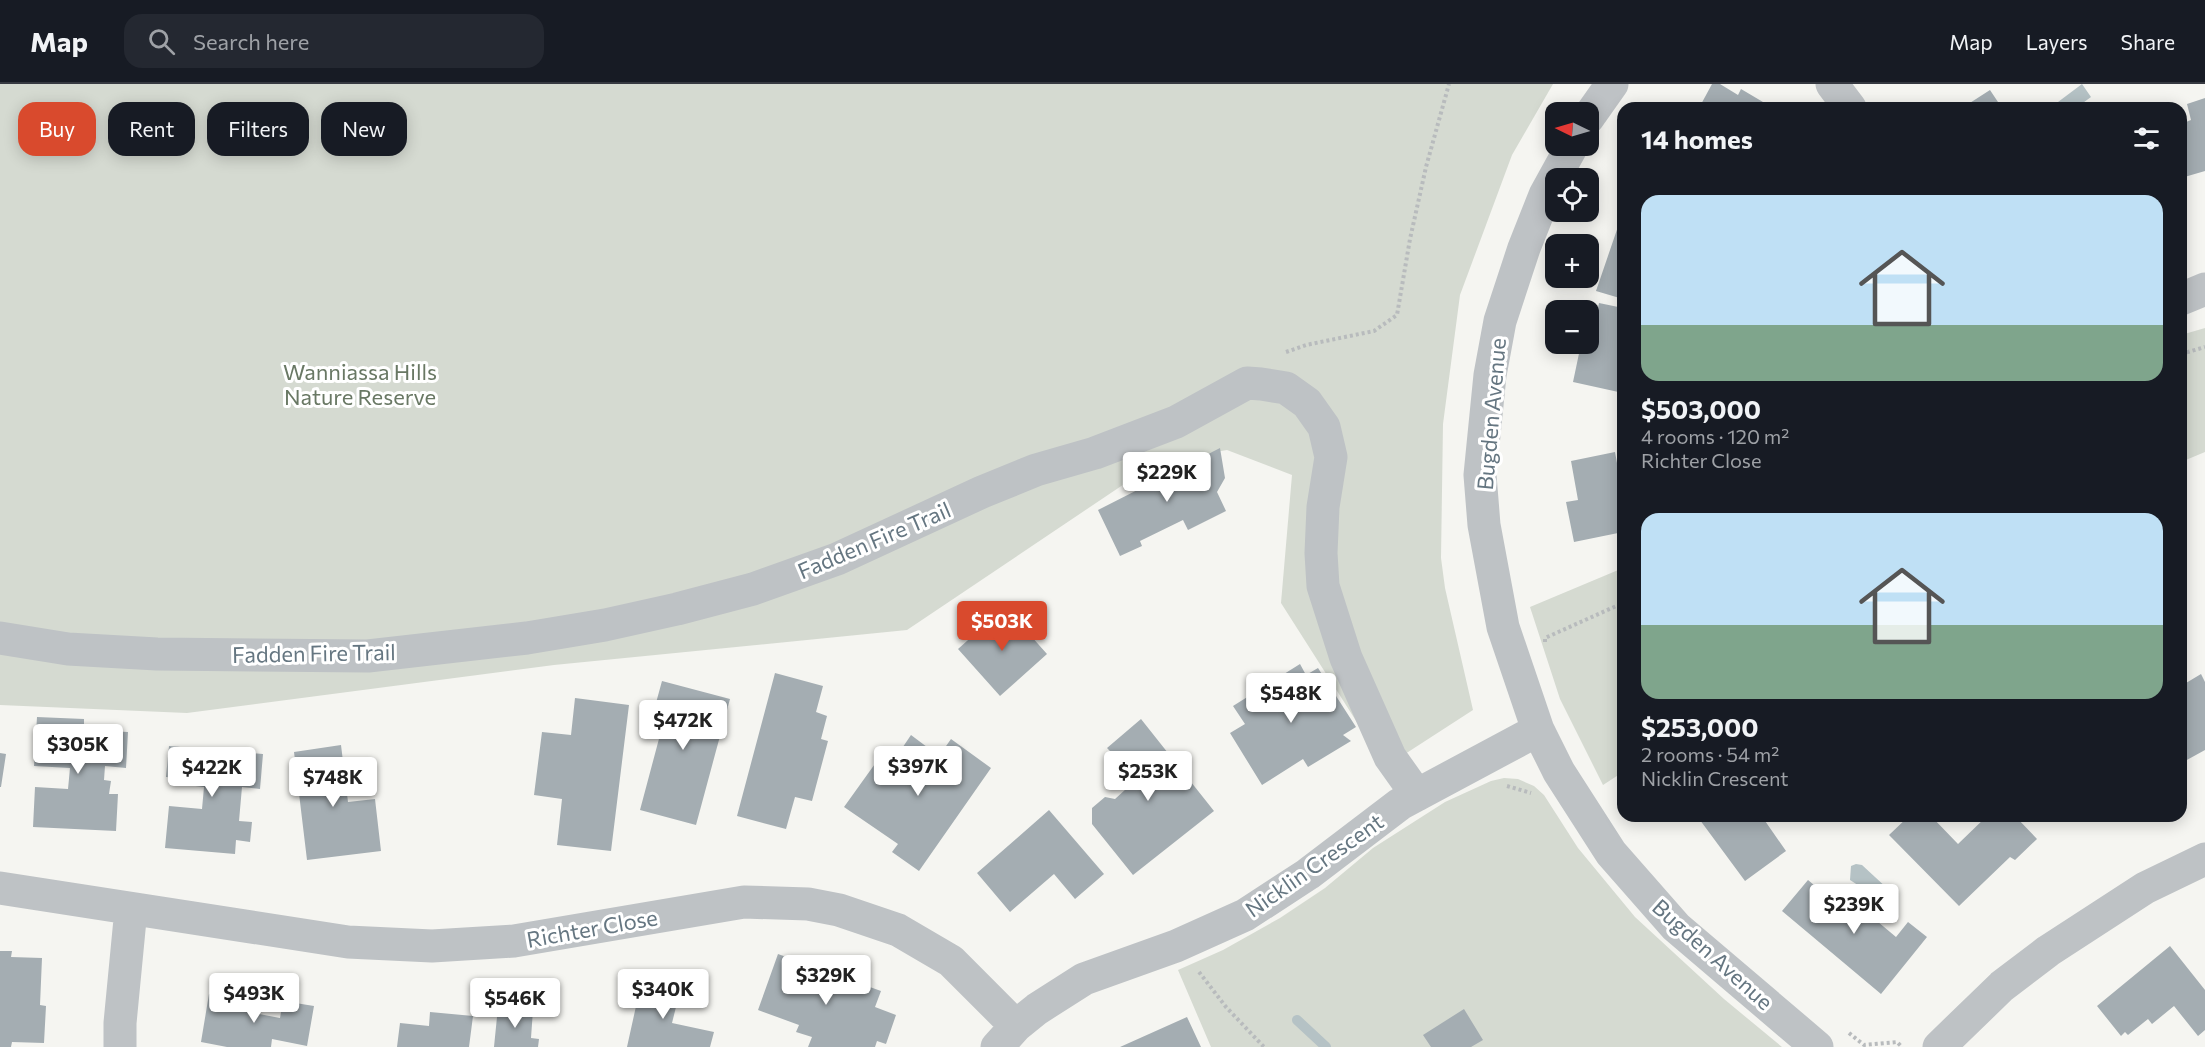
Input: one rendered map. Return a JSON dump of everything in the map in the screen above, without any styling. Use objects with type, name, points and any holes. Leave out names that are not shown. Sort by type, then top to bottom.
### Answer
[{"type":"street","points":[[1599,102],[1612,84]]},
{"type":"street","points":[[1832,84],[1846,102]]},
{"type":"street","name":"Bugden Avenue","points":[[1566,156],[1545,195],[1524,249],[1500,321],[1490,375],[1480,475],[1484,525],[1503,627],[1538,730],[1559,772],[1618,861],[1676,927],[1818,1047]]},
{"type":"street","points":[[2187,296],[2205,289]]},
{"type":"street","name":"Fadden Fire Trail","points":[[0,638],[68,649],[157,654],[368,656],[527,638],[605,625],[753,589],[837,559],[982,492],[1036,470],[1095,453],[1176,422],[1247,383],[1261,384],[1286,388],[1307,403],[1324,427],[1331,457],[1323,507],[1321,553],[1323,585],[1346,658],[1390,757],[1417,795]]},
{"type":"street","name":"Nicklin Crescent","points":[[1006,1036],[1037,1009],[1084,979],[1176,946],[1245,915],[1308,874],[1400,804],[1538,730]]},
{"type":"street","points":[[1939,1047],[2002,986],[2048,951],[2145,888],[2205,859]]},
{"type":"street","name":"Richter Close","points":[[0,888],[348,942],[432,946],[514,940],[744,902],[808,904],[839,910],[898,930],[951,961],[1006,1036]]},
{"type":"street","points":[[120,1047],[130,909]]},
{"type":"path","points":[[1261,384],[1270,358],[1306,345],[1374,331],[1397,315],[1410,239],[1426,167],[1449,84]]},
{"type":"path","points":[[2187,352],[2205,347]]},
{"type":"path","points":[[1544,648],[1545,638],[1617,606]]},
{"type":"path","points":[[1504,786],[1532,793]]},
{"type":"path","points":[[1194,967],[1264,1047]]},
{"type":"green space","name":"Wanniassa Hills Nature Reserve","points":[[0,84],[1553,84],[1512,155],[1460,295],[1443,424],[1441,558],[1445,588],[1473,710],[1405,754],[1381,760],[1281,603],[1292,475],[1227,450],[1157,462],[907,630],[554,665],[187,713],[0,705]]},
{"type":"green space","points":[[2205,328],[2205,452],[2187,460],[2187,333]]},
{"type":"green space","points":[[1617,571],[1617,776],[1603,785],[1560,699],[1530,607]]},
{"type":"green space","points":[[1504,778],[1518,779],[1534,786],[1544,795],[1578,848],[1635,917],[1724,999],[1782,1047],[1211,1047],[1178,970],[1223,950],[1280,918],[1325,888],[1373,848],[1445,802],[1491,781]]},
{"type":"shaded area","points":[[2082,84],[2091,97],[2084,102],[2058,102]]},
{"type":"shaded area","points":[[1862,865],[1888,889],[1882,902],[1876,903],[1869,900],[1864,889],[1850,880],[1851,866]]},
{"type":"building","points":[[1712,84],[1720,84],[1738,95],[1741,89],[1763,102],[1702,102]]},
{"type":"building","points":[[1990,90],[1998,102],[1971,102]]},
{"type":"building","points":[[2205,98],[2205,171],[2187,176],[2187,122],[2191,120],[2187,104]]},
{"type":"building","points":[[1617,230],[1617,297],[1596,291],[1599,288]]},
{"type":"building","points":[[1599,303],[1617,307],[1617,392],[1573,382],[1579,354],[1599,354]]},
{"type":"building","points":[[1220,448],[1225,478],[1217,492],[1226,511],[1188,530],[1183,520],[1140,541],[1142,546],[1120,556],[1098,510]]},
{"type":"building","points":[[1615,452],[1617,533],[1574,542],[1566,502],[1578,500],[1571,461]]},
{"type":"building","points":[[1005,607],[1047,654],[1000,696],[958,649]]},
{"type":"building","points":[[1300,664],[1306,675],[1318,668],[1356,727],[1343,735],[1351,741],[1308,767],[1303,759],[1262,785],[1230,733],[1245,724],[1233,706]]},
{"type":"building","points":[[775,673],[823,686],[816,712],[827,716],[821,739],[828,741],[812,801],[795,797],[786,829],[737,816]]},
{"type":"building","points":[[2201,674],[2205,682],[2205,750],[2187,760],[2187,682]]},
{"type":"building","points":[[662,681],[730,699],[696,825],[640,810],[660,735],[648,732]]},
{"type":"building","points":[[575,698],[629,705],[611,851],[557,845],[562,799],[534,795],[542,732],[571,735]]},
{"type":"building","points":[[37,717],[84,719],[84,730],[128,732],[126,768],[105,766],[104,780],[111,781],[109,794],[118,794],[116,831],[33,827],[35,787],[68,789],[70,768],[34,766]]},
{"type":"building","points":[[1141,719],[1214,811],[1133,875],[1092,824],[1092,808],[1105,797],[1115,799],[1137,779],[1107,748]]},
{"type":"building","points":[[911,735],[939,756],[951,739],[991,768],[919,871],[892,852],[898,844],[844,807],[877,761],[888,769]]},
{"type":"building","points":[[341,745],[348,802],[375,799],[381,851],[307,860],[294,752]]},
{"type":"building","points":[[169,746],[263,754],[260,789],[242,787],[239,821],[252,822],[250,842],[236,840],[235,854],[165,848],[169,806],[202,809],[204,787],[178,784],[177,778],[166,777]]},
{"type":"building","points":[[0,753],[6,754],[1,787],[0,787]]},
{"type":"building","points":[[1049,810],[1104,874],[1075,899],[1054,874],[1010,912],[977,873]]},
{"type":"building","points":[[1701,822],[1766,822],[1786,851],[1745,881]]},
{"type":"building","points":[[1903,822],[1937,822],[1958,844],[1981,822],[2021,822],[2037,839],[2015,860],[2010,857],[1959,906],[1889,835]]},
{"type":"building","points":[[1808,880],[1833,901],[1841,891],[1896,937],[1908,922],[1927,937],[1881,994],[1782,911]]},
{"type":"building","points":[[2170,946],[2205,990],[2205,1030],[2198,1036],[2174,1006],[2152,1024],[2148,1019],[2128,1035],[2125,1032],[2121,1036],[2097,1006]]},
{"type":"building","points":[[0,951],[12,951],[11,957],[42,958],[40,1005],[46,1006],[44,1043],[12,1042],[11,1047],[0,1047]]},
{"type":"building","points":[[778,954],[881,991],[875,1007],[896,1015],[886,1044],[877,1041],[875,1047],[808,1047],[812,1037],[796,1032],[799,1025],[758,1010]]},
{"type":"building","points":[[642,979],[681,987],[672,1023],[714,1032],[710,1047],[627,1047]]},
{"type":"building","points":[[209,994],[261,1003],[259,1014],[280,1018],[283,1001],[314,1006],[307,1046],[272,1039],[271,1047],[227,1047],[201,1042]]},
{"type":"building","points":[[498,1007],[533,1010],[531,1038],[539,1039],[538,1047],[494,1047]]},
{"type":"building","points":[[1464,1009],[1483,1040],[1471,1047],[1431,1047],[1423,1035]]},
{"type":"building","points":[[430,1012],[473,1016],[469,1047],[397,1047],[400,1023],[429,1026]]},
{"type":"building","points":[[1187,1017],[1201,1047],[1120,1047]]},
{"type":"waterway","points":[[1297,1020],[1326,1047]]}]
